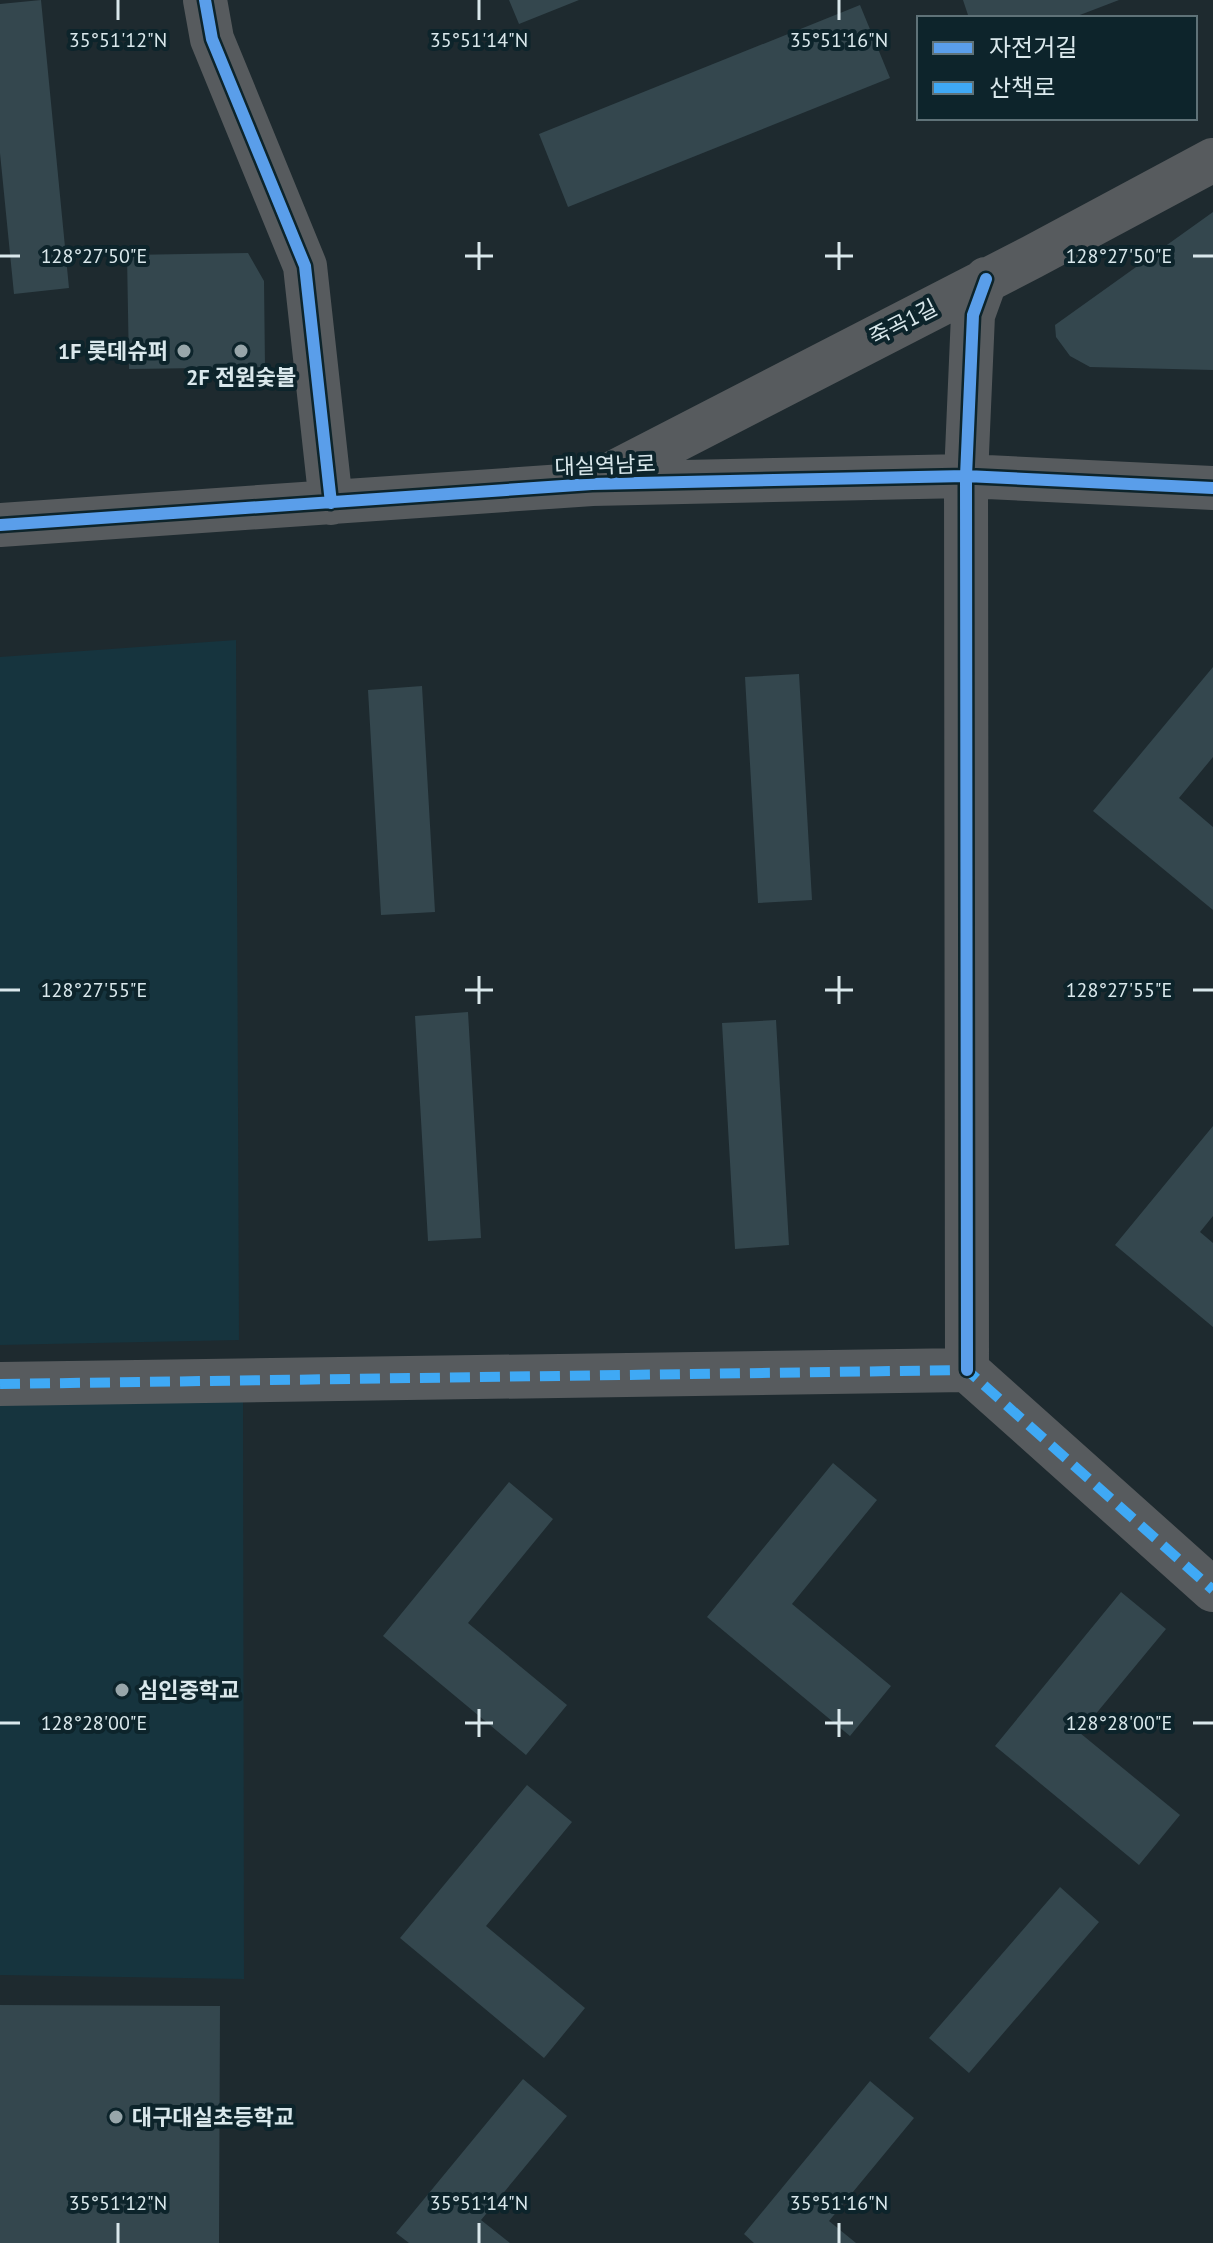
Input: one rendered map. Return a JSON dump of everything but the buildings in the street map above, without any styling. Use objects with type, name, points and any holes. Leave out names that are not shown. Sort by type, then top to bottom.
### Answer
[{"type":"street","points":[[205,0],[212,39],[305,266],[331,503]]},
{"type":"street","name":"죽곡1길","points":[[592,484],[1213,160]]},
{"type":"street","points":[[967,1370],[966,476],[973,315],[986,279]]},
{"type":"street","name":"대실역남로","points":[[0,525],[592,484],[966,476],[1213,488]]},
{"type":"street","points":[[0,1384],[967,1370],[1213,1590]]},
{"type":"shaded area","points":[[236,640],[239,1340],[0,1345],[0,657]]},
{"type":"shaded area","name":"심인중학교","points":[[243,1400],[244,1979],[0,1975],[0,1404]]},
{"type":"marked path","points":[[0,1384],[967,1370],[1213,1590]]},
{"type":"cycle path","points":[[205,0],[212,39],[305,266],[331,503]]},
{"type":"cycle path","points":[[967,1370],[966,476],[973,315],[986,279]]},
{"type":"cycle path","points":[[0,525],[592,484],[966,476],[1213,488]]},
{"type":"place","name":"1F 롯데슈퍼","points":[[184,351]]},
{"type":"place","name":"2F 전원숯불","points":[[241,351]]},
{"type":"place","name":"심인중학교","points":[[122,1690]]},
{"type":"place","name":"대구대실초등학교","points":[[116,2117]]}]
